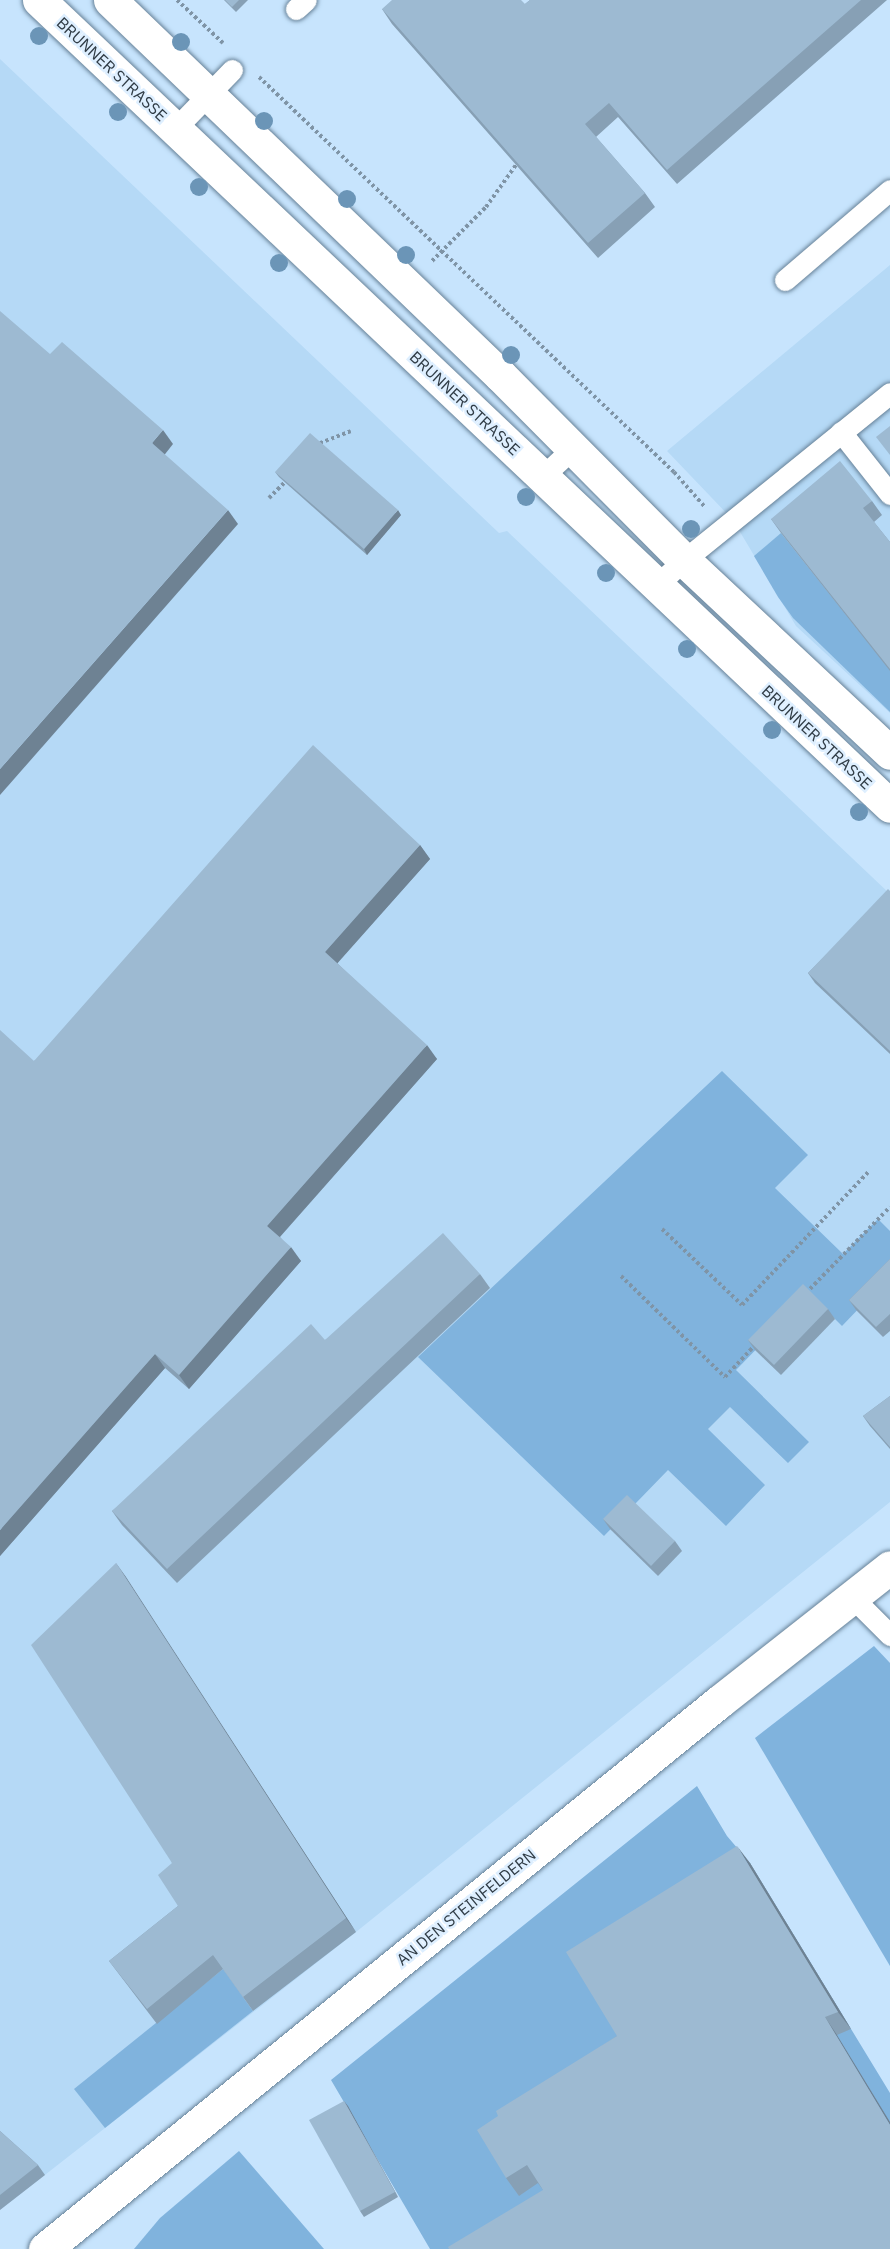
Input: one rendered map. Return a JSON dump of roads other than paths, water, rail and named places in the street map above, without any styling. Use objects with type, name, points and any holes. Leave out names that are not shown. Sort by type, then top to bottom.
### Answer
[{"type":"main road","name":"BRUNNER STRASSE","points":[[39,0],[890,806]]},
{"type":"main road","points":[[110,0],[573,448],[684,560],[890,753]]},
{"type":"main road","name":"AN DEN STEINFELDERN","points":[[45,2249],[710,1708],[890,1567]]},
{"type":"lane","points":[[175,129],[232,70]]},
{"type":"lane","points":[[785,280],[890,190]]},
{"type":"lane","points":[[657,585],[684,560],[890,393]]},
{"type":"lane","points":[[841,432],[890,495]]},
{"type":"lane","points":[[543,476],[573,448]]},
{"type":"lane","points":[[852,1598],[890,1635]]}]
